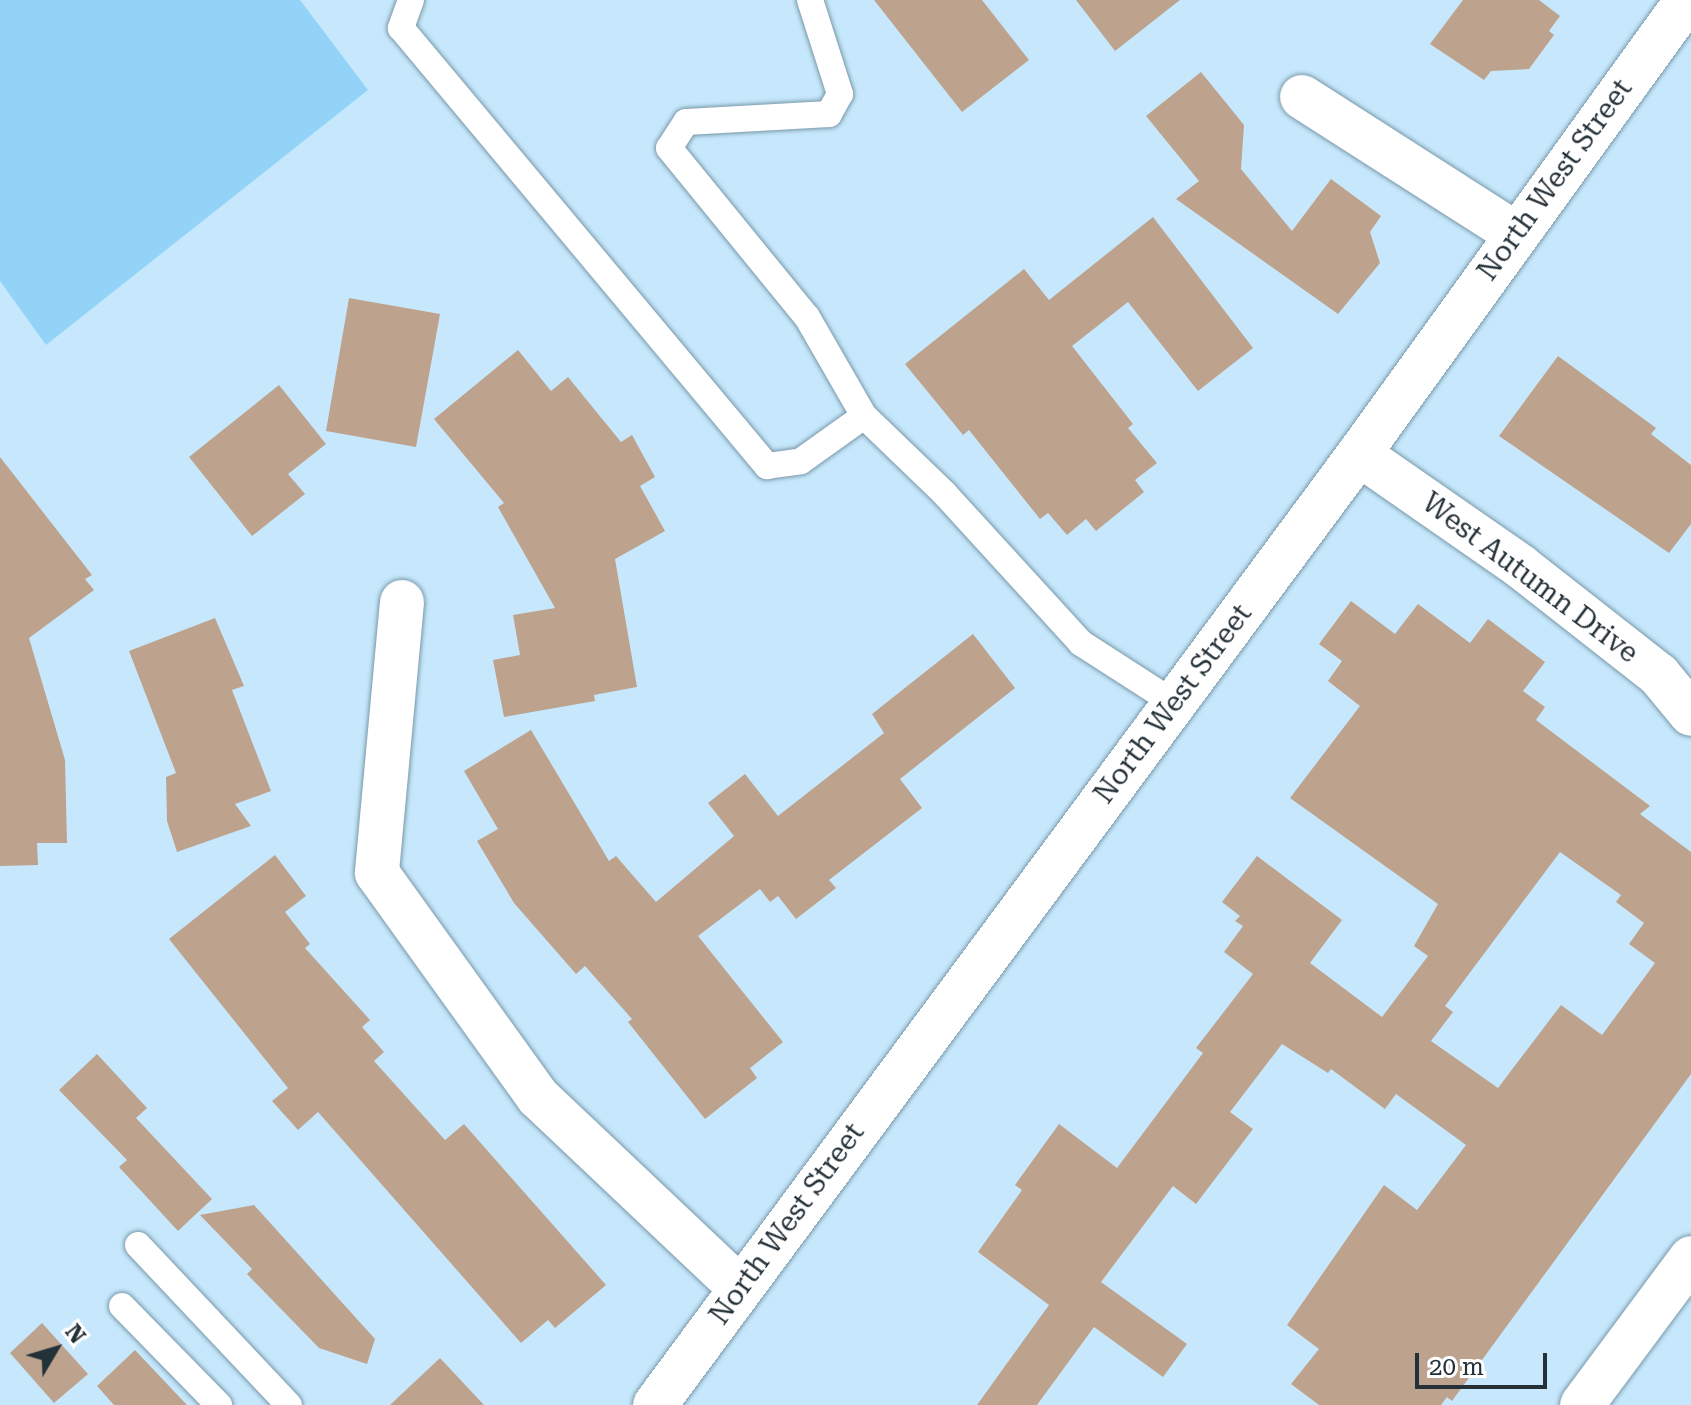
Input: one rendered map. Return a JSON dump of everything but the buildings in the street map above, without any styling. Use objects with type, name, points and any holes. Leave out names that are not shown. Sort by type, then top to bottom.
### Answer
[{"type":"street","name":"North West Street","points":[[655,1405],[1359,454],[1515,233],[1687,0]]},
{"type":"street","points":[[1302,97],[1515,233]]},
{"type":"street","name":"West Autumn Drive","points":[[1359,454],[1520,566],[1659,675],[1691,714]]},
{"type":"street","points":[[402,602],[377,873],[538,1097],[740,1288]]},
{"type":"street","points":[[1582,1405],[1691,1258]]},
{"type":"lane","points":[[411,0],[401,28],[767,466],[801,461],[864,416]]},
{"type":"lane","points":[[810,0],[840,94],[829,114],[686,122],[669,148],[807,317],[864,416],[945,494],[1081,643],[1174,703]]},
{"type":"lane","points":[[138,1245],[289,1405]]},
{"type":"lane","points":[[122,1306],[219,1405]]},
{"type":"shaded area","points":[[0,0],[300,0],[368,90],[46,345],[0,281]]}]
